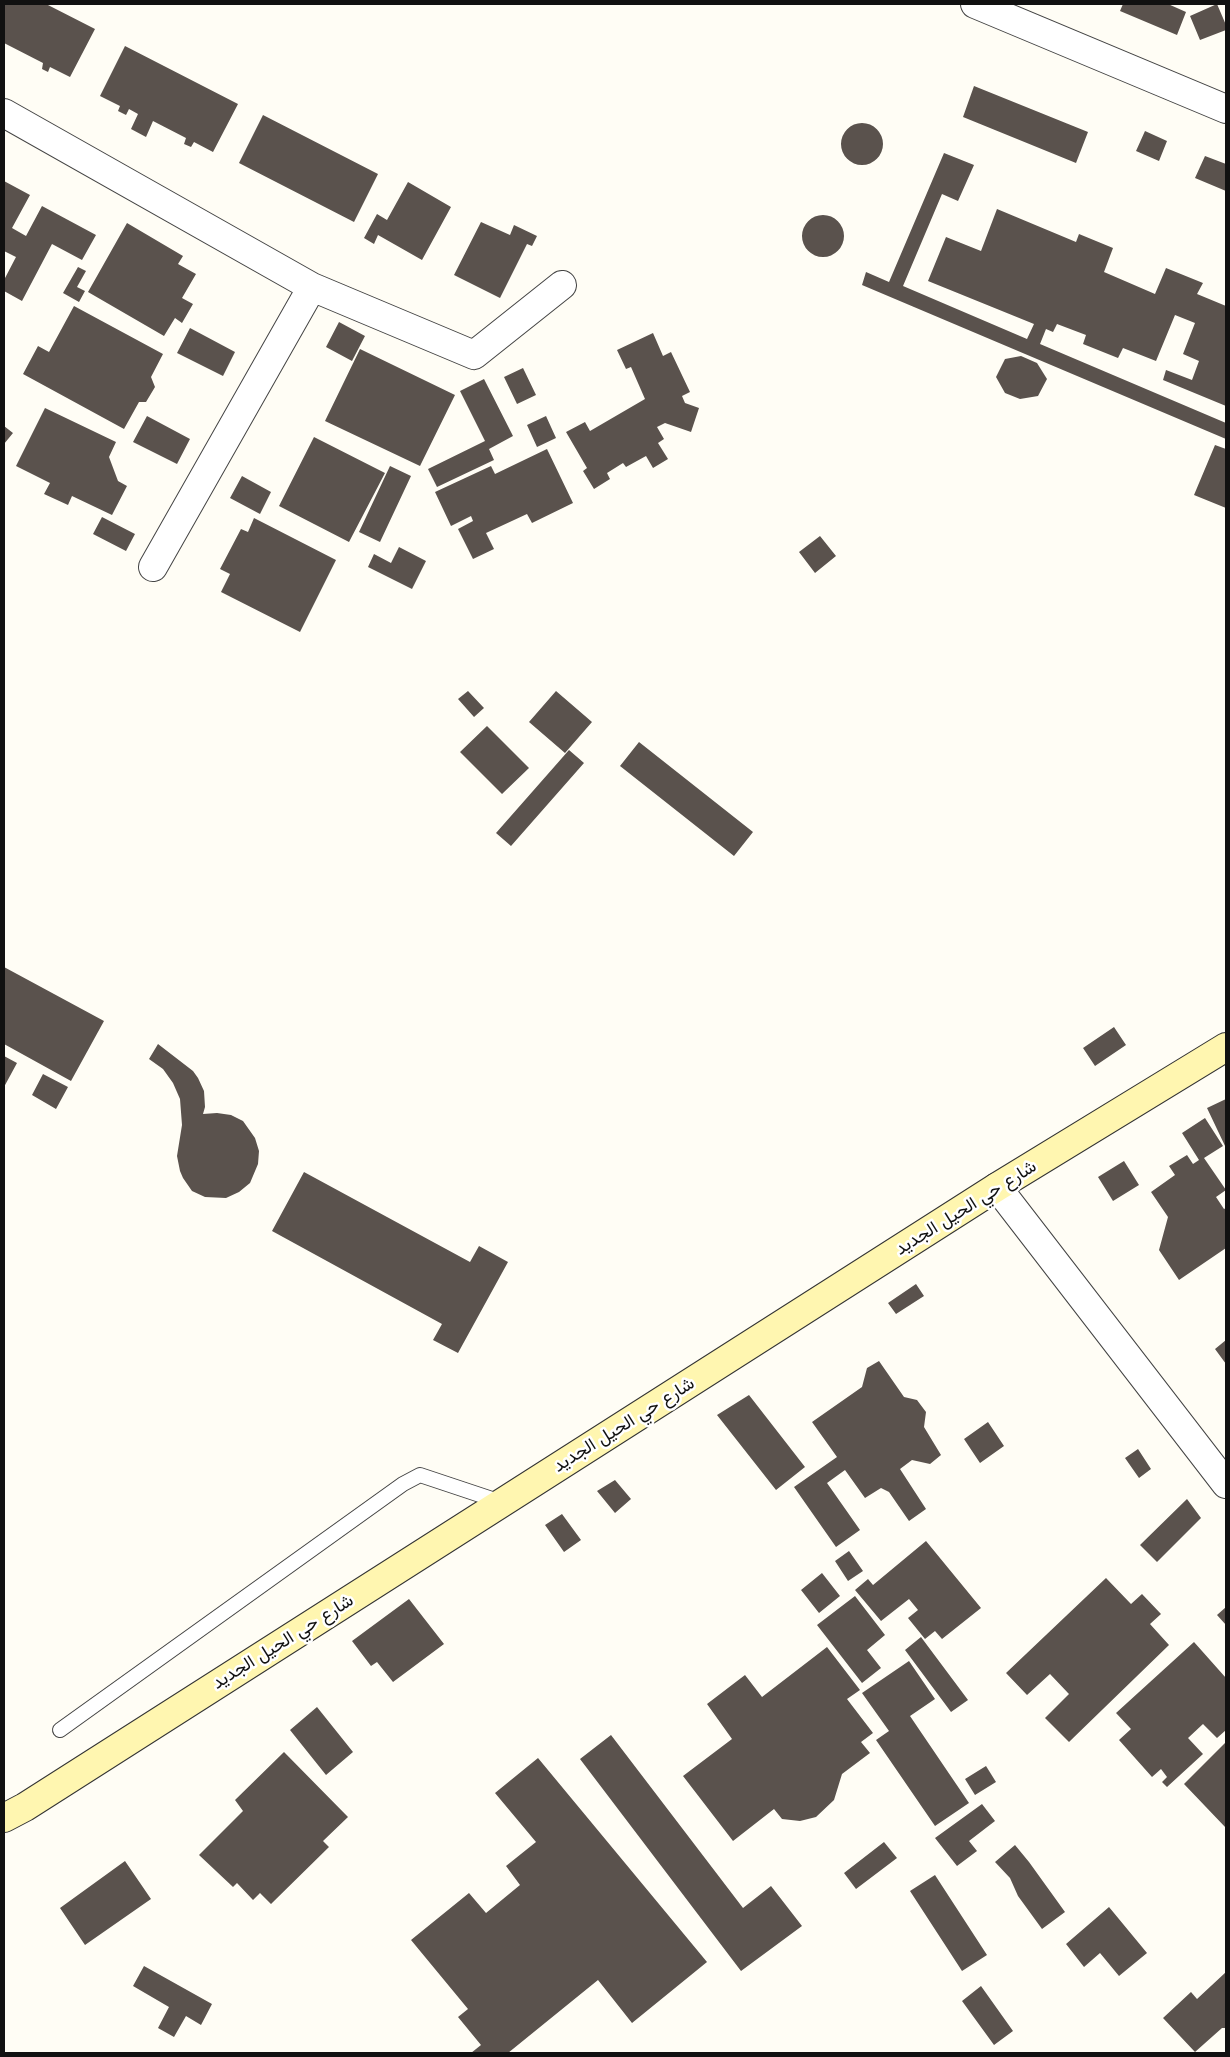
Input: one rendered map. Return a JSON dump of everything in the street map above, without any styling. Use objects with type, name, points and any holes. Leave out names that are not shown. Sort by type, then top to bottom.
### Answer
[{"type":"street","points":[[975,4],[1226,109]]},
{"type":"street","points":[[4,113],[312,287],[474,355],[562,284]]},
{"type":"street","points":[[153,566],[312,287]]},
{"type":"street","name":"شارع حي الحيل الجديد","points":[[4,1829],[14,1812],[997,1187],[1226,1047]]},
{"type":"street","points":[[997,1187],[1226,1484]]},
{"type":"lane","points":[[60,1730],[403,1484],[420,1475],[502,1503]]},
{"type":"building","points":[[4,4],[46,4],[95,29],[70,77],[50,67],[48,72],[42,69],[43,63],[4,43]]},
{"type":"building","points":[[1123,4],[1168,4],[1186,12],[1177,35],[1120,11]]},
{"type":"building","points":[[1217,4],[1226,25],[1226,30],[1200,40],[1190,16]]},
{"type":"building","points":[[125,46],[238,104],[213,152],[194,142],[191,147],[184,144],[186,138],[153,121],[146,137],[131,129],[138,114],[129,109],[126,115],[118,111],[120,106],[100,96]]},
{"type":"building","points":[[974,86],[1088,132],[1076,163],[963,117]]},
{"type":"building","points":[[263,115],[378,174],[354,222],[239,163]]},
{"type":"building","points":[[862,123],[877,129],[883,144],[877,159],[862,165],[847,159],[841,144],[847,129]]},
{"type":"building","points":[[1145,131],[1167,141],[1159,161],[1136,151]]},
{"type":"building","points":[[944,153],[974,165],[958,201],[942,194],[903,286],[1027,339],[1034,324],[928,281],[946,237],[981,251],[997,209],[1076,242],[1079,234],[1113,248],[1104,272],[1155,294],[1166,268],[1203,283],[1197,294],[1226,306],[1226,406],[1163,380],[1166,370],[1192,380],[1199,361],[1183,354],[1195,323],[1175,315],[1156,361],[1123,348],[1118,358],[1083,344],[1086,335],[1057,324],[1053,332],[1046,329],[1040,344],[1226,423],[1226,439],[862,285],[866,272],[889,282]]},
{"type":"building","points":[[1205,156],[1226,164],[1226,191],[1195,178]]},
{"type":"building","points":[[4,181],[30,195],[12,228],[26,236],[42,206],[96,235],[82,260],[52,244],[22,301],[4,291],[4,280],[16,257],[4,251]]},
{"type":"building","points":[[408,182],[451,207],[422,260],[378,235],[374,244],[364,238],[377,214],[387,220]]},
{"type":"building","points":[[827,215],[835,218],[841,224],[844,236],[841,248],[835,254],[819,257],[811,254],[805,248],[802,232],[805,224],[811,218]]},
{"type":"building","points":[[481,222],[510,235],[514,225],[537,236],[532,246],[527,244],[500,298],[454,275]]},
{"type":"building","points":[[127,223],[183,256],[178,264],[196,274],[182,298],[193,304],[182,323],[175,318],[164,336],[88,292]]},
{"type":"building","points":[[78,267],[86,271],[77,287],[85,291],[79,302],[63,293]]},
{"type":"building","points":[[74,306],[163,354],[151,377],[155,387],[146,402],[139,402],[124,429],[23,374],[38,346],[49,352]]},
{"type":"building","points":[[339,322],[365,336],[352,361],[326,347]]},
{"type":"building","points":[[190,328],[235,352],[223,376],[177,353]]},
{"type":"building","points":[[653,333],[663,356],[671,352],[690,392],[682,396],[685,403],[699,408],[691,432],[665,423],[657,427],[664,439],[658,443],[668,459],[653,468],[646,456],[626,467],[623,463],[607,473],[610,479],[594,489],[583,471],[587,468],[566,432],[585,422],[590,431],[645,399],[631,367],[626,369],[617,350]]},
{"type":"building","points":[[360,349],[455,395],[420,466],[325,421]]},
{"type":"building","points":[[1021,356],[1037,363],[1047,379],[1038,396],[1020,399],[1005,393],[996,377],[1005,359]]},
{"type":"building","points":[[523,368],[536,395],[517,404],[504,377]]},
{"type":"building","points":[[484,379],[513,436],[489,449],[494,460],[437,487],[428,469],[485,441],[460,391]]},
{"type":"building","points":[[45,408],[116,442],[109,457],[118,481],[127,486],[112,515],[72,496],[68,505],[44,494],[50,483],[16,466]]},
{"type":"building","points":[[147,416],[190,439],[177,464],[133,442]]},
{"type":"building","points":[[546,416],[556,438],[537,447],[527,425]]},
{"type":"building","points":[[4,426],[13,433],[4,444]]},
{"type":"building","points":[[314,437],[385,473],[349,542],[279,506]]},
{"type":"building","points":[[1215,445],[1226,449],[1226,508],[1194,495]]},
{"type":"building","points":[[547,449],[573,503],[532,523],[527,514],[486,533],[494,549],[473,559],[458,529],[473,521],[471,516],[451,526],[435,492],[491,466],[495,474]]},
{"type":"building","points":[[390,466],[411,476],[380,542],[359,532]]},
{"type":"building","points":[[242,476],[271,492],[260,514],[230,498]]},
{"type":"building","points":[[102,517],[135,534],[126,551],[93,534]]},
{"type":"building","points":[[254,518],[336,560],[300,632],[221,592],[230,574],[220,569],[241,529],[248,532]]},
{"type":"building","points":[[820,536],[836,556],[815,573],[799,552]]},
{"type":"building","points":[[399,547],[426,561],[412,589],[368,567],[374,554],[391,563]]},
{"type":"building","points":[[468,691],[484,708],[474,717],[458,699]]},
{"type":"building","points":[[556,691],[592,722],[565,753],[529,722]]},
{"type":"building","points":[[487,726],[529,768],[502,794],[460,752]]},
{"type":"building","points":[[639,742],[753,832],[734,856],[620,766]]},
{"type":"building","points":[[569,750],[584,763],[511,846],[496,833]]},
{"type":"building","points":[[4,967],[104,1021],[71,1081],[4,1044]]},
{"type":"building","points":[[1114,1027],[1126,1045],[1095,1066],[1083,1048]]},
{"type":"building","points":[[158,1044],[193,1071],[198,1078],[204,1091],[205,1107],[203,1114],[231,1115],[243,1121],[255,1138],[259,1151],[258,1164],[250,1183],[239,1192],[226,1198],[205,1197],[192,1191],[183,1178],[177,1156],[182,1125],[180,1099],[173,1083],[163,1069],[149,1059]]},
{"type":"building","points":[[4,1056],[17,1063],[4,1087]]},
{"type":"building","points":[[43,1074],[68,1087],[56,1109],[32,1095]]},
{"type":"building","points":[[1226,1099],[1226,1148],[1207,1108]]},
{"type":"building","points":[[1205,1118],[1223,1146],[1204,1158],[1226,1190],[1216,1197],[1224,1209],[1226,1208],[1226,1248],[1179,1280],[1159,1250],[1168,1217],[1151,1192],[1175,1175],[1169,1166],[1187,1155],[1193,1164],[1199,1160],[1182,1133]]},
{"type":"building","points":[[1124,1161],[1139,1185],[1113,1201],[1098,1177]]},
{"type":"building","points":[[304,1172],[470,1262],[479,1246],[508,1262],[458,1353],[433,1340],[442,1324],[272,1231]]},
{"type":"building","points":[[916,1284],[924,1296],[896,1314],[888,1303]]},
{"type":"building","points":[[1226,1340],[1226,1364],[1215,1349]]},
{"type":"building","points":[[879,1361],[904,1397],[917,1400],[926,1412],[924,1427],[941,1455],[930,1464],[912,1460],[900,1469],[926,1509],[909,1521],[889,1492],[881,1488],[865,1498],[845,1470],[827,1483],[860,1530],[836,1547],[794,1487],[837,1457],[812,1422],[862,1387],[867,1368]]},
{"type":"building","points":[[749,1395],[805,1467],[776,1490],[717,1415]]},
{"type":"building","points":[[988,1422],[1004,1446],[980,1463],[964,1439]]},
{"type":"building","points":[[1138,1449],[1151,1469],[1139,1478],[1125,1458]]},
{"type":"building","points":[[615,1480],[631,1499],[615,1513],[597,1491]]},
{"type":"building","points":[[1187,1499],[1201,1518],[1157,1562],[1140,1545]]},
{"type":"building","points":[[562,1514],[581,1540],[564,1552],[545,1525]]},
{"type":"building","points":[[926,1541],[981,1608],[942,1639],[935,1631],[925,1639],[908,1618],[918,1610],[909,1599],[881,1621],[855,1590],[868,1579],[873,1585]]},
{"type":"building","points":[[849,1551],[863,1571],[848,1581],[835,1561]]},
{"type":"building","points":[[822,1573],[840,1596],[819,1613],[801,1590]]},
{"type":"building","points":[[1106,1578],[1131,1604],[1142,1594],[1161,1614],[1150,1624],[1169,1645],[1069,1742],[1045,1718],[1069,1694],[1050,1674],[1027,1695],[1006,1673]]},
{"type":"building","points":[[855,1596],[885,1635],[867,1650],[881,1668],[862,1683],[817,1625]]},
{"type":"building","points":[[409,1599],[444,1644],[393,1682],[377,1662],[371,1666],[352,1641]]},
{"type":"building","points":[[1226,1607],[1226,1625],[1217,1615]]},
{"type":"building","points":[[921,1637],[968,1700],[951,1712],[905,1650]]},
{"type":"building","points":[[1194,1642],[1226,1678],[1226,1730],[1217,1738],[1203,1724],[1188,1738],[1203,1754],[1167,1787],[1162,1782],[1167,1777],[1161,1769],[1152,1777],[1119,1740],[1131,1729],[1116,1713]]},
{"type":"building","points":[[827,1647],[860,1690],[847,1699],[873,1733],[861,1742],[870,1753],[842,1774],[834,1800],[816,1817],[800,1821],[782,1819],[774,1809],[733,1841],[683,1776],[732,1739],[707,1704],[745,1675],[762,1697]]},
{"type":"building","points":[[909,1661],[935,1699],[910,1716],[969,1803],[935,1826],[876,1740],[889,1731],[862,1693]]},
{"type":"building","points":[[317,1707],[353,1752],[326,1775],[290,1730]]},
{"type":"building","points":[[611,1735],[743,1908],[771,1886],[802,1926],[741,1971],[580,1759]]},
{"type":"building","points":[[1226,1742],[1226,1828],[1184,1784]]},
{"type":"building","points":[[284,1752],[348,1817],[323,1841],[329,1847],[271,1904],[260,1893],[253,1900],[237,1883],[233,1887],[199,1855],[243,1811],[235,1800]]},
{"type":"building","points":[[538,1758],[707,1962],[632,2023],[598,1980],[508,2053],[471,2053],[481,2045],[458,2017],[468,2009],[411,1940],[469,1893],[486,1913],[520,1885],[506,1866],[536,1842],[495,1793]]},
{"type":"building","points":[[986,1766],[996,1782],[975,1795],[965,1779]]},
{"type":"building","points":[[982,1804],[995,1821],[969,1841],[977,1851],[957,1866],[935,1838]]},
{"type":"building","points":[[884,1842],[897,1858],[856,1889],[844,1873]]},
{"type":"building","points":[[1015,1845],[1065,1912],[1042,1929],[1018,1896],[1010,1878],[995,1862]]},
{"type":"building","points":[[125,1861],[151,1899],[85,1945],[60,1908]]},
{"type":"building","points":[[935,1875],[987,1955],[962,1971],[910,1891]]},
{"type":"building","points":[[1109,1907],[1147,1953],[1119,1976],[1100,1953],[1084,1967],[1066,1944]]},
{"type":"building","points":[[144,1966],[212,2004],[201,2025],[186,2016],[174,2037],[158,2028],[169,2007],[133,1986]]},
{"type":"building","points":[[1226,1972],[1226,2028],[1222,2028],[1195,2052],[1163,2018],[1191,1992],[1197,1999]]},
{"type":"building","points":[[981,1986],[1013,2031],[994,2045],[962,2001]]}]
